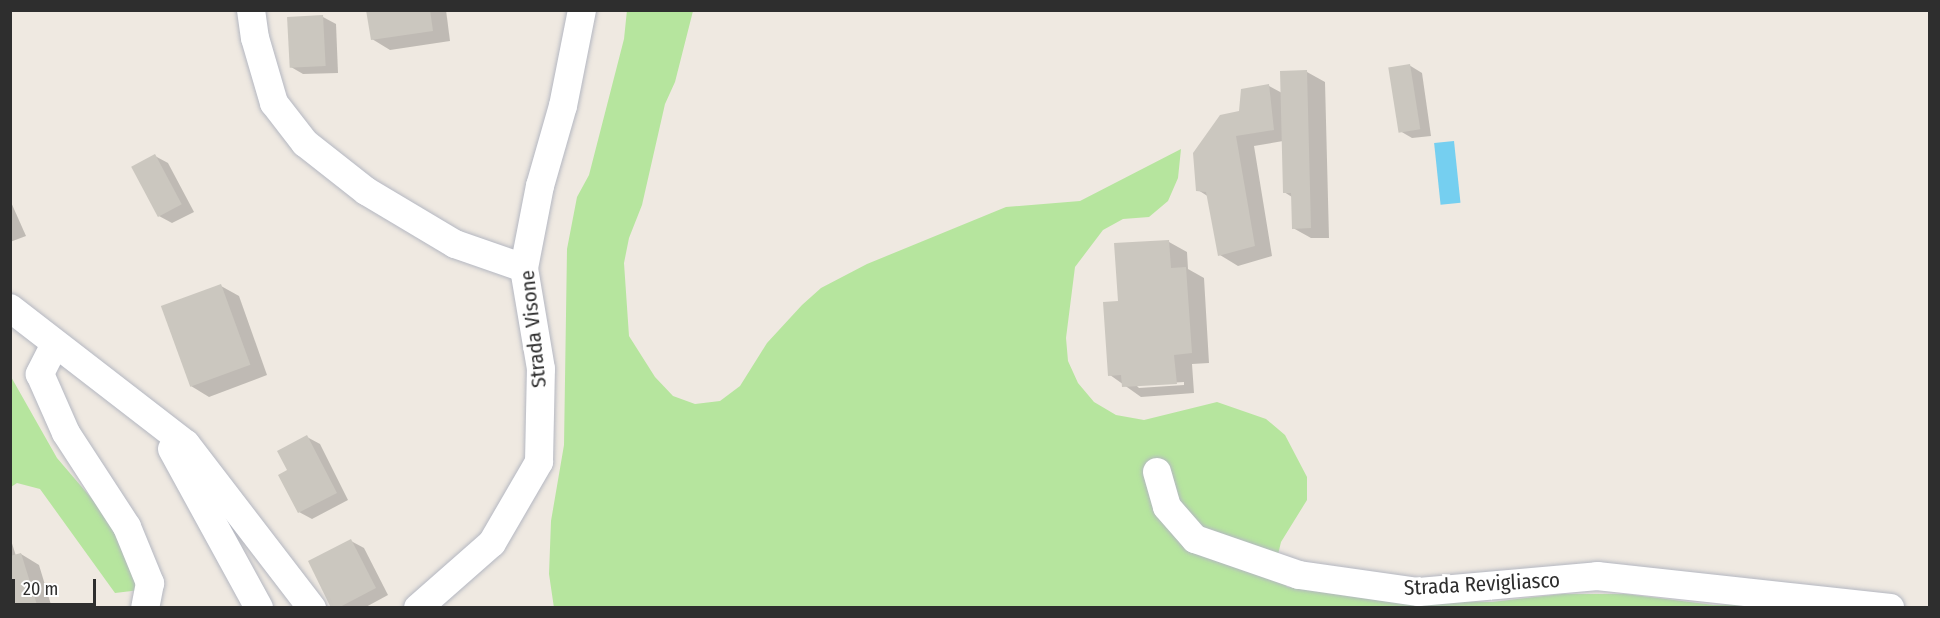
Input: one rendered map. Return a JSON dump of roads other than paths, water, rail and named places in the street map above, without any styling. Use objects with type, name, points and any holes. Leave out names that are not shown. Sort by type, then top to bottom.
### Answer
[{"type":"street","points":[[251,10],[255,38],[274,103],[305,143],[366,191],[455,244],[524,268]]},
{"type":"street","name":"Strada Visone","points":[[418,608],[492,543],[539,462],[541,369],[524,268],[540,186],[563,106],[582,10]]},
{"type":"street","points":[[10,308],[186,444],[312,608]]},
{"type":"street","points":[[56,344],[40,374],[66,433],[128,527],[150,584],[145,608]]},
{"type":"street","points":[[155,420],[260,608]]},
{"type":"street","name":"Strada Revigliasco","points":[[1157,472],[1167,507],[1195,539],[1299,575],[1419,592],[1598,576],[1890,608]]},
{"type":"water","points":[[1454,141],[1460,203],[1441,205],[1434,143]]}]
